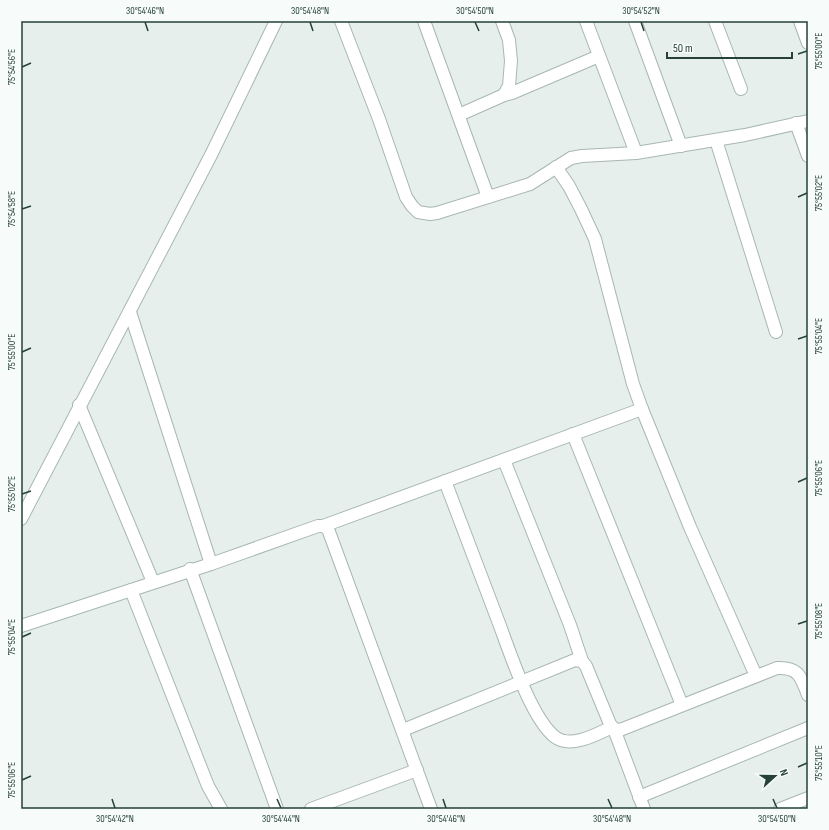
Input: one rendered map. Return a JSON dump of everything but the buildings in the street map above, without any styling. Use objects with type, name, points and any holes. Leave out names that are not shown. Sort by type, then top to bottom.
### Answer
[{"type":"street","points":[[21,519],[79,405],[130,312],[211,155],[276,21]]},
{"type":"street","points":[[341,21],[379,119],[406,197],[418,212],[430,214],[445,211],[530,184],[571,158],[636,153],[682,146],[796,124],[808,120]]},
{"type":"street","points":[[424,21],[488,197]]},
{"type":"street","points":[[502,21],[509,40],[511,61],[509,86],[504,95]]},
{"type":"street","points":[[586,21],[636,153]]},
{"type":"street","points":[[635,21],[682,146]]},
{"type":"street","points":[[715,21],[741,89]]},
{"type":"street","points":[[800,21],[808,43]]},
{"type":"street","points":[[459,115],[599,56]]},
{"type":"street","points":[[796,124],[808,156]]},
{"type":"street","points":[[716,140],[776,332]]},
{"type":"street","points":[[556,167],[569,186],[595,239],[642,409],[690,527],[756,676]]},
{"type":"street","points":[[130,312],[211,564]]},
{"type":"street","points":[[79,405],[153,582]]},
{"type":"street","points":[[21,626],[132,590],[190,569],[211,564],[318,526],[323,526],[642,409]]},
{"type":"street","points":[[573,434],[682,705]]},
{"type":"street","points":[[504,460],[570,625],[582,661],[586,666],[613,728],[644,809]]},
{"type":"street","points":[[445,481],[522,682],[539,718],[556,737],[568,742],[582,739],[613,728],[620,730],[777,668],[788,667],[796,672],[808,695]]},
{"type":"street","points":[[323,526],[328,529],[432,809]]},
{"type":"street","points":[[190,569],[277,809]]},
{"type":"street","points":[[132,590],[208,786],[221,809]]},
{"type":"street","points":[[403,730],[575,660],[582,661]]},
{"type":"street","points":[[639,797],[808,728]]},
{"type":"street","points":[[311,809],[417,770]]},
{"type":"street","points":[[780,809],[808,798]]}]
